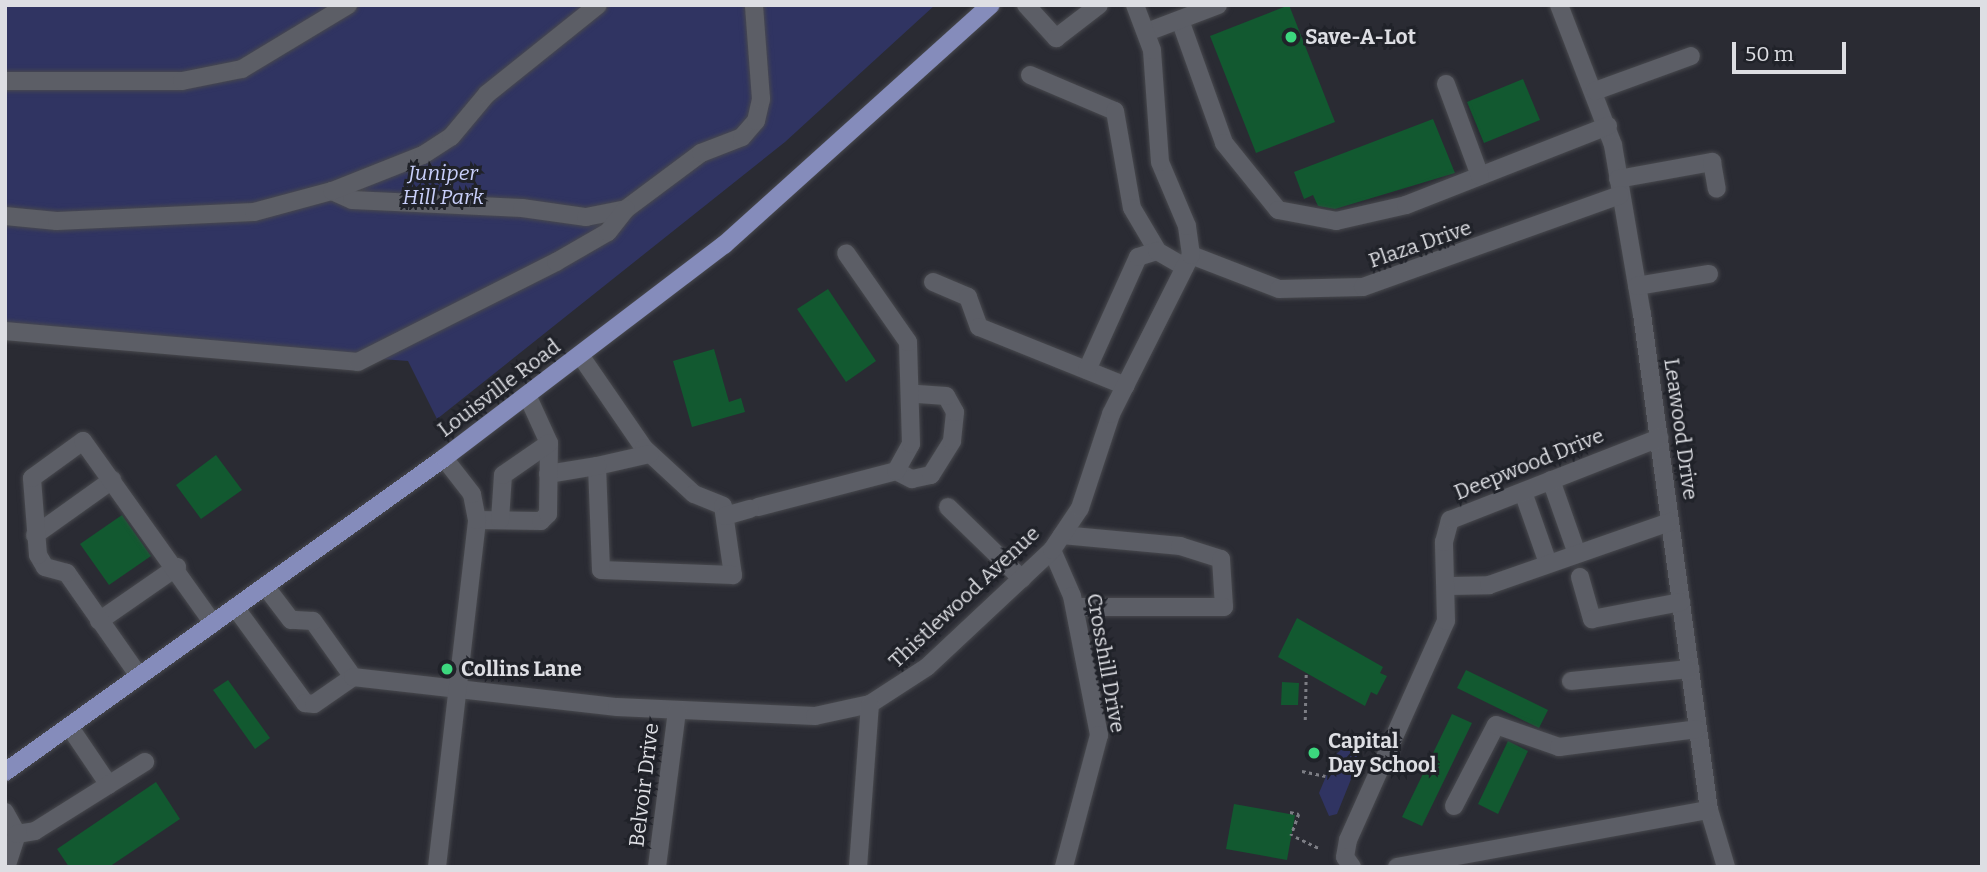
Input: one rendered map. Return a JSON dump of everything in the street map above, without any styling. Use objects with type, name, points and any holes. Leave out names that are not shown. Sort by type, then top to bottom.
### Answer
[{"type":"main road","name":"Louisville Road","points":[[5,772],[444,458],[724,245],[991,5]]},
{"type":"street","points":[[5,81],[182,81],[242,69],[348,5]]},
{"type":"street","points":[[5,216],[57,222],[254,212],[332,191],[424,155],[451,137],[487,94],[598,5]]},
{"type":"street","points":[[5,331],[358,362],[556,262],[608,232],[626,209],[701,153],[742,137],[755,121],[761,99],[754,5]]},
{"type":"street","points":[[1026,5],[1056,38],[1090,8]]},
{"type":"street","points":[[1135,5],[1147,32],[1160,162],[1187,226],[1188,261]]},
{"type":"street","points":[[1147,32],[1218,5]]},
{"type":"street","name":"Leawood Drive","points":[[1559,5],[1608,126],[1637,286],[1709,810],[1726,867]]},
{"type":"street","points":[[1180,20],[1224,143],[1279,210],[1336,221],[1406,205],[1608,126]]},
{"type":"street","points":[[1595,91],[1691,56]]},
{"type":"street","points":[[1030,75],[1115,111],[1132,208],[1158,252],[1138,257],[1087,370]]},
{"type":"street","points":[[1446,84],[1480,176]]},
{"type":"street","name":"Plaza Drive","points":[[1158,252],[1266,287],[1363,287],[1619,187],[1712,162],[1717,189]]},
{"type":"street","points":[[332,191],[352,200],[522,208],[586,217],[626,209]]},
{"type":"street","points":[[846,253],[908,342],[914,394],[911,444],[896,471]]},
{"type":"street","name":"Thistlewood Avenue","points":[[353,677],[677,710],[815,716],[870,704],[927,667],[1022,579],[1057,542],[1080,508],[1126,386],[1188,261]]},
{"type":"street","points":[[1637,286],[1709,274]]},
{"type":"street","points":[[933,282],[968,297],[979,327],[1126,386]]},
{"type":"street","points":[[580,355],[650,454],[694,494],[723,506],[733,575],[601,570],[597,466]]},
{"type":"street","points":[[725,516],[896,471],[912,479],[931,475],[952,442],[955,412],[946,396],[914,394]]},
{"type":"street","points":[[477,520],[545,518],[549,443],[527,395]]},
{"type":"street","name":"Deepwood Drive","points":[[1352,867],[1345,857],[1348,840],[1435,656],[1450,586],[1444,542],[1450,520],[1659,438]]},
{"type":"street","points":[[139,676],[66,573],[45,567],[35,535],[32,478],[83,441],[177,568],[213,623]]},
{"type":"street","points":[[500,520],[503,475],[549,443]]},
{"type":"street","points":[[548,474],[650,454]]},
{"type":"street","points":[[437,867],[477,520],[472,494],[444,458]]},
{"type":"street","points":[[35,535],[112,480]]},
{"type":"street","points":[[1550,480],[1576,551]]},
{"type":"street","points":[[1523,492],[1547,560]]},
{"type":"street","points":[[948,507],[1022,579]]},
{"type":"street","points":[[1450,586],[1489,584],[1547,560],[1670,522]]},
{"type":"street","points":[[1057,542],[1180,546],[1221,559],[1224,607],[1074,607]]},
{"type":"street","name":"Crosshill Drive","points":[[1057,542],[1074,607],[1099,735],[1065,867]]},
{"type":"street","points":[[99,621],[177,568]]},
{"type":"street","points":[[1580,577],[1592,619],[1681,602]]},
{"type":"street","points":[[235,607],[304,703],[314,704],[353,677],[313,621],[290,620],[265,586]]},
{"type":"street","points":[[1571,681],[1689,669]]},
{"type":"street","points":[[858,867],[870,704]]},
{"type":"street","name":"Belvoir Drive","points":[[657,867],[677,710]]},
{"type":"street","points":[[1454,806],[1496,725],[1559,747],[1697,729]]},
{"type":"street","points":[[69,726],[109,785]]},
{"type":"street","points":[[17,834],[35,831],[145,762]]},
{"type":"street","points":[[1397,867],[1709,810]]},
{"type":"street","points":[[5,812],[17,834],[14,864]]},
{"type":"path","points":[[1305,720],[1306,671]]},
{"type":"path","points":[[1301,771],[1325,776]]},
{"type":"path","points":[[1290,812],[1298,814],[1293,836],[1319,848]]},
{"type":"green space","name":"Juniper Hill Park","points":[[5,5],[935,5],[785,142],[437,419],[408,361],[5,331]]},
{"type":"green space","points":[[1349,743],[1362,752],[1337,814],[1329,816],[1319,793],[1335,755]]},
{"type":"building","points":[[1289,5],[1335,122],[1256,153],[1210,36]]},
{"type":"building","points":[[1523,79],[1540,120],[1484,143],[1467,102]]},
{"type":"building","points":[[1433,119],[1455,173],[1335,209],[1318,206],[1313,195],[1304,199],[1294,172]]},
{"type":"building","points":[[828,289],[876,361],[846,382],[797,309]]},
{"type":"building","points":[[714,349],[729,402],[741,398],[745,412],[692,427],[673,361]]},
{"type":"building","points":[[216,455],[242,490],[201,519],[176,485]]},
{"type":"building","points":[[122,515],[151,556],[109,585],[80,544]]},
{"type":"building","points":[[1297,618],[1383,667],[1380,673],[1387,676],[1377,695],[1371,692],[1365,706],[1278,657]]},
{"type":"building","points":[[1466,670],[1548,710],[1539,728],[1457,688]]},
{"type":"building","points":[[228,680],[270,738],[255,749],[213,690]]},
{"type":"building","points":[[1282,682],[1299,683],[1298,705],[1281,705]]},
{"type":"building","points":[[1452,714],[1472,723],[1422,826],[1402,817]]},
{"type":"building","points":[[1508,741],[1528,751],[1498,814],[1478,804]]},
{"type":"building","points":[[156,782],[180,819],[109,867],[69,867],[57,849]]},
{"type":"building","points":[[1234,804],[1295,815],[1287,860],[1226,849]]},
{"type":"place","name":"Save-A-Lot","points":[[1291,37]]},
{"type":"place","name":"Collins Lane","points":[[447,669]]},
{"type":"place","name":"Capital Day School","points":[[1314,753]]}]
